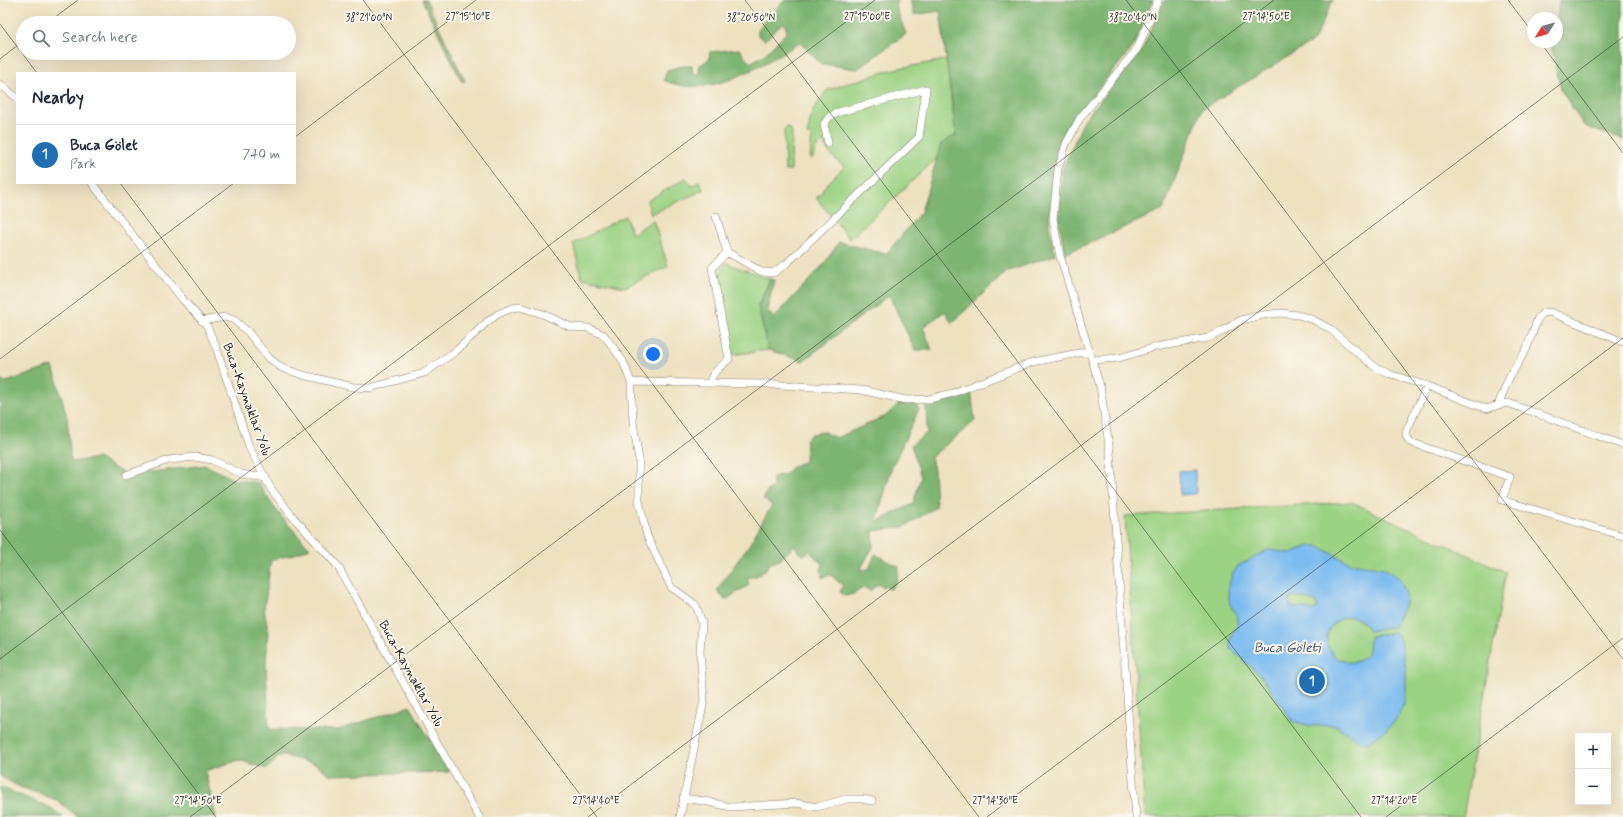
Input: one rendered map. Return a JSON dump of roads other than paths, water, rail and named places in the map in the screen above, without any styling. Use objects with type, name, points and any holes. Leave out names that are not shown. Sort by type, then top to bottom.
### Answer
[{"type":"street","points":[[1136,817],[1110,452],[1100,386],[1060,256],[1053,218],[1058,169],[1066,144],[1080,118],[1137,49],[1158,0]]},
{"type":"street","points":[[0,84],[16,97]]},
{"type":"street","points":[[716,216],[727,252],[762,272],[773,273],[786,264],[919,137],[926,89],[839,112],[829,117],[824,124],[828,143]]},
{"type":"street","name":"Buca-Kaynaklar Yolu","points":[[93,184],[184,301],[207,326],[216,347],[250,449],[271,489],[292,517],[337,565],[479,817]]},
{"type":"street","points":[[711,383],[710,379],[713,374],[729,359],[712,268],[727,252]]},
{"type":"street","points":[[202,321],[225,316],[234,320],[247,331],[269,358],[282,368],[303,375],[353,387],[370,388],[424,372],[456,351],[487,322],[498,314],[512,308],[520,308],[543,314],[571,327],[588,328],[604,335],[622,361],[632,382],[633,422],[640,460],[638,501],[647,536],[671,587],[696,605],[702,623],[700,652],[704,700],[680,817]]},
{"type":"street","points":[[1498,405],[1509,378],[1526,350],[1538,318],[1543,314],[1550,312],[1623,342]]},
{"type":"street","points":[[1092,360],[1119,358],[1156,347],[1208,338],[1223,332],[1241,320],[1262,315],[1280,313],[1298,315],[1312,319],[1330,329],[1375,367],[1389,374],[1427,386],[1487,410],[1498,405],[1508,403],[1623,445]]},
{"type":"street","points":[[632,382],[767,384],[861,390],[906,400],[929,399],[952,393],[1033,362],[1089,351]]},
{"type":"street","points":[[1427,386],[1407,430],[1406,435],[1410,442],[1510,477],[1502,500],[1623,536]]},
{"type":"street","points":[[126,475],[169,460],[195,457],[212,460],[241,474],[266,478]]},
{"type":"street","points":[[683,798],[731,807],[796,803],[817,807],[847,799],[872,801]]},
{"type":"water","points":[[1195,470],[1196,494],[1180,495],[1179,471]]},
{"type":"water","name":"Buca Göleti","points":[[1309,546],[1318,546],[1350,563],[1384,568],[1400,579],[1406,594],[1405,604],[1394,627],[1369,631],[1363,622],[1355,618],[1347,618],[1339,620],[1332,626],[1328,633],[1327,641],[1331,652],[1337,658],[1347,662],[1362,659],[1367,655],[1370,636],[1395,633],[1400,642],[1406,670],[1406,692],[1404,702],[1397,718],[1392,724],[1368,743],[1359,741],[1335,725],[1311,726],[1292,721],[1262,677],[1231,649],[1231,637],[1237,627],[1237,615],[1230,605],[1228,590],[1232,575],[1238,566],[1268,550],[1290,553]],"holes":[[[1294,596],[1316,602],[1318,607],[1312,611],[1304,608],[1291,607],[1289,600]]]},
{"type":"place","name":"Buca Gölet","points":[[1312,681]]}]
